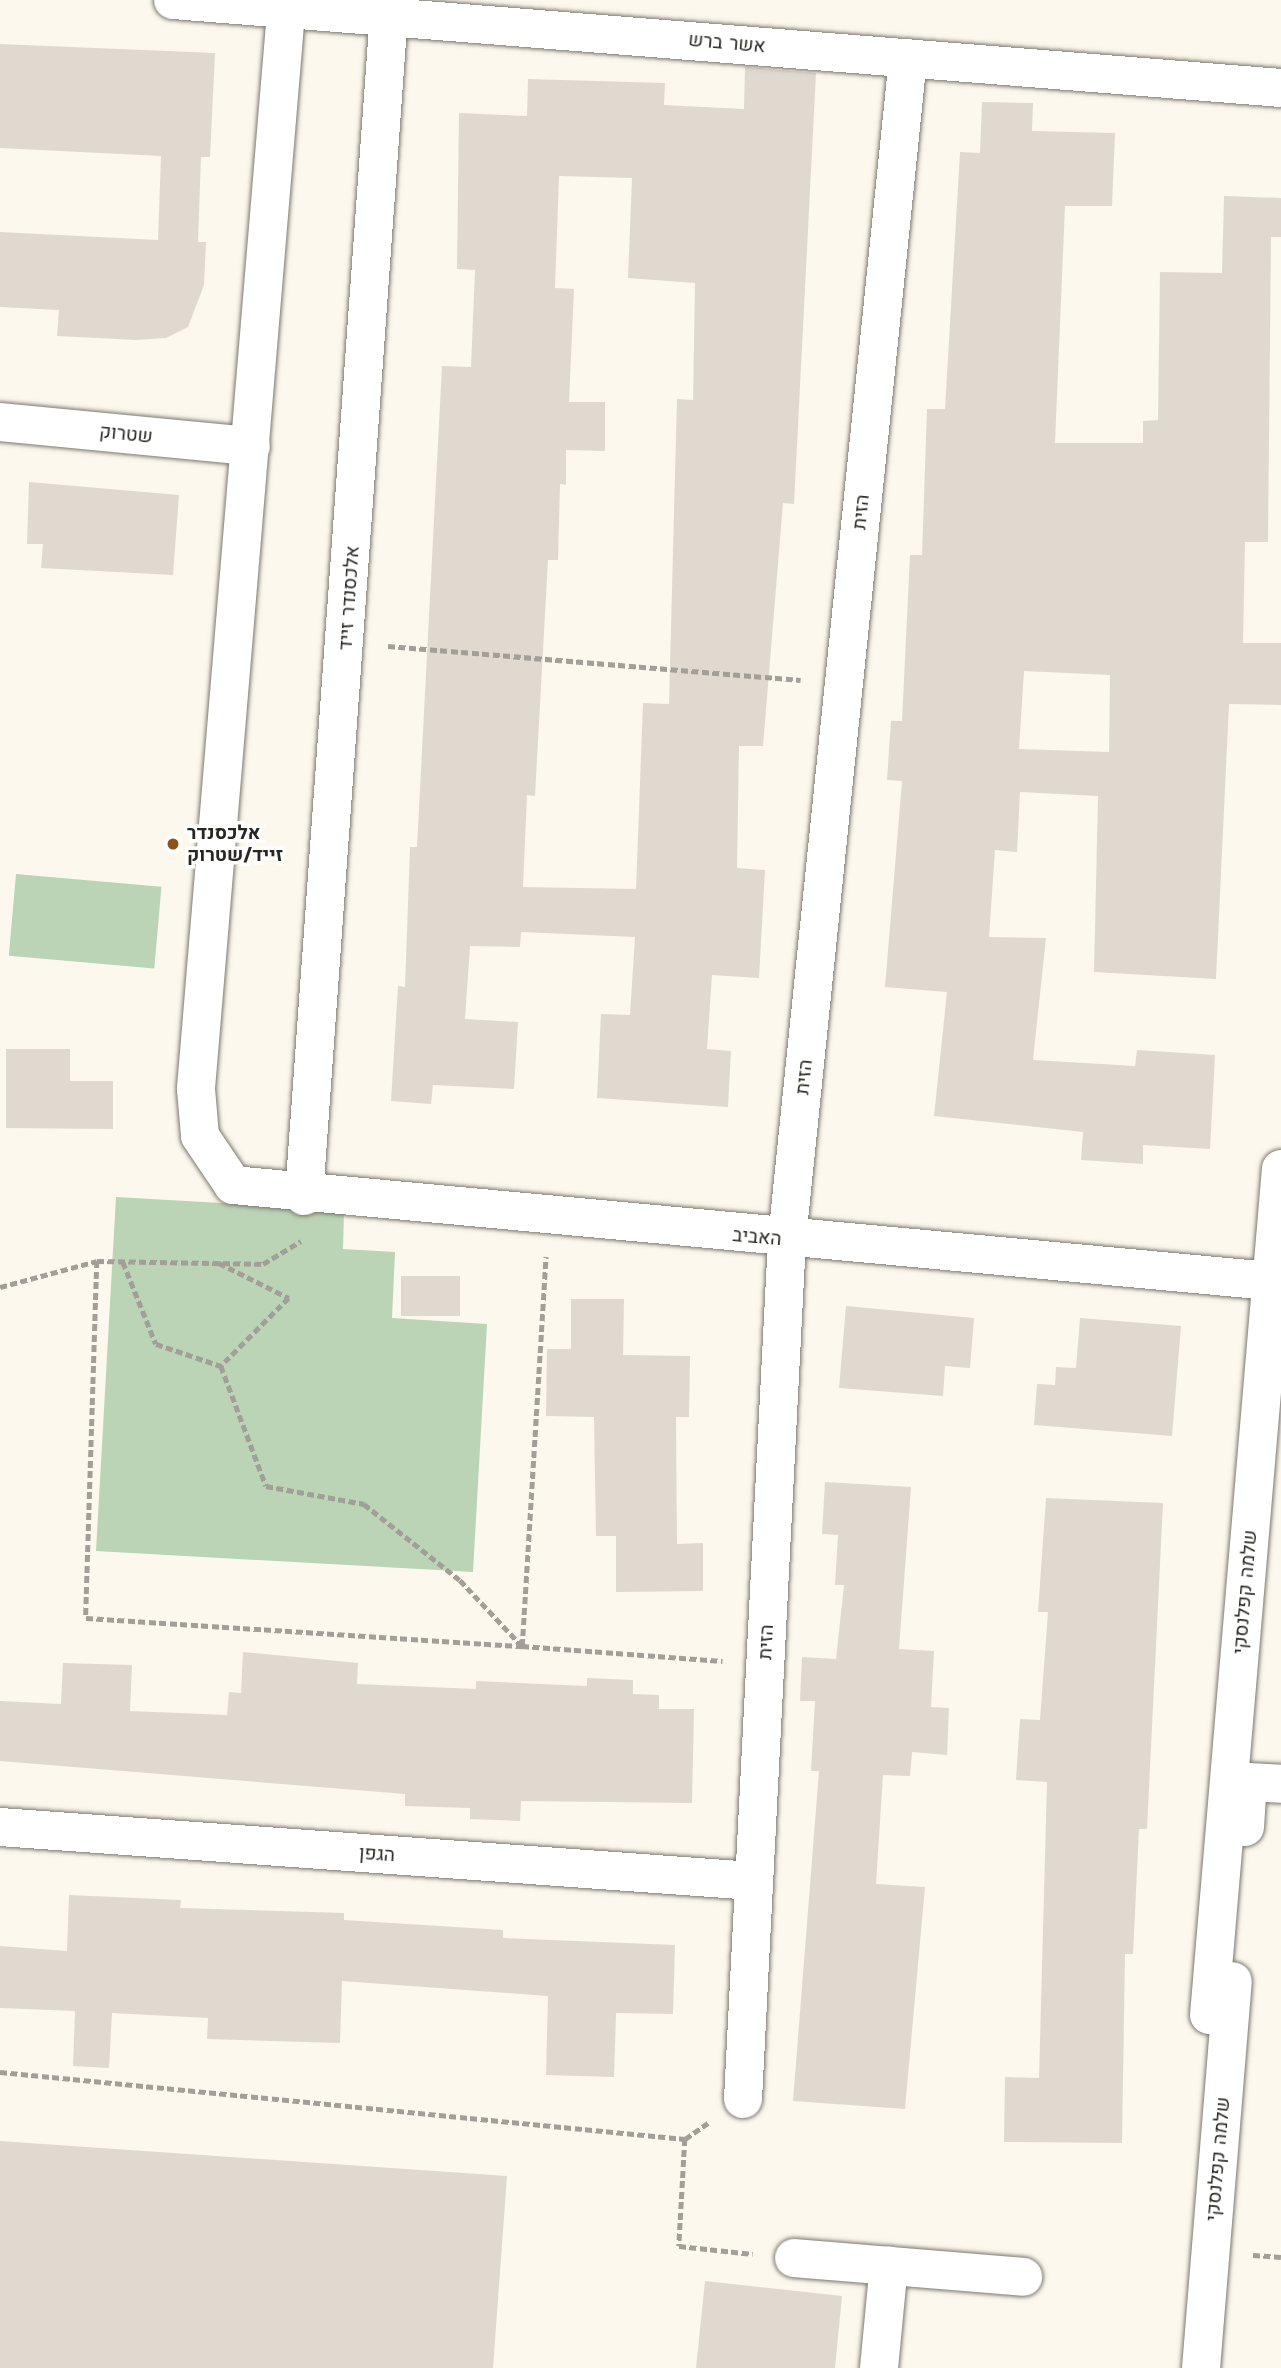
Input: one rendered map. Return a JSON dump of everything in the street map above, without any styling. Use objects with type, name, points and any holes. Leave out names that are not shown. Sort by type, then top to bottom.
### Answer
[{"type":"street","name":"אשר ברש","points":[[173,0],[391,8],[908,58],[1281,88]]},
{"type":"street","points":[[251,446],[286,4]]},
{"type":"street","name":"אלכסנדר זייד","points":[[304,1196],[391,8]]},
{"type":"street","name":"הזית","points":[[743,2099],[787,1239],[908,58]]},
{"type":"street","name":"שטרוק","points":[[0,422],[251,446]]},
{"type":"street","name":"האביב","points":[[251,446],[196,1089],[200,1136],[233,1185],[304,1196],[1276,1281]]},
{"type":"street","name":"שלמה קפלנסקי","points":[[1209,2015],[1276,1281],[1281,1169]]},
{"type":"street","name":"שלמה קפלנסקי","points":[[1201,2368],[1265,1783]]},
{"type":"street","name":"הגפן","points":[[0,1827],[754,1881]]},
{"type":"street","points":[[794,2258],[1023,2277]]},
{"type":"street","points":[[879,2368],[889,2265]]},
{"type":"path","points":[[345,642],[844,684]]},
{"type":"path","points":[[522,1646],[549,1218]]},
{"type":"path","points":[[97,1261],[86,1618],[522,1646],[764,1665]]},
{"type":"path","points":[[0,1287],[97,1261],[263,1264]]},
{"type":"path","points":[[123,1262],[156,1344],[221,1366]]},
{"type":"path","points":[[219,1263],[289,1298],[221,1366]]},
{"type":"path","points":[[221,1366],[266,1486],[363,1504],[460,1580],[522,1646]]},
{"type":"path","points":[[0,2072],[685,2139],[679,2246],[794,2258]]},
{"type":"green space","points":[[16,874],[161,887],[154,968],[9,956]]},
{"type":"green space","points":[[116,1197],[344,1210],[343,1249],[395,1252],[392,1318],[487,1324],[473,1572],[96,1551]]},
{"type":"building","points":[[0,44],[215,53],[210,157],[201,157],[198,242],[206,242],[204,285],[188,327],[166,338],[136,340],[57,336],[59,310],[0,307],[0,232],[158,240],[161,156],[0,148]]},
{"type":"building","points":[[745,67],[816,73],[794,504],[783,503],[763,746],[739,746],[737,868],[765,870],[759,978],[712,975],[707,1049],[731,1051],[728,1107],[597,1098],[601,1014],[630,1015],[635,937],[521,932],[520,947],[470,946],[465,1019],[518,1022],[514,1089],[433,1085],[431,1104],[391,1101],[398,986],[405,987],[410,847],[417,847],[442,366],[471,367],[475,270],[457,269],[459,113],[527,116],[528,79],[665,83],[664,105],[744,109]],"holes":[[[559,176],[632,178],[628,278],[695,283],[693,400],[677,399],[669,704],[643,703],[636,889],[523,887],[527,795],[535,796],[548,560],[558,560],[560,484],[566,485],[566,450],[605,451],[605,402],[569,402],[574,289],[555,288]]]},
{"type":"building","points":[[982,102],[1033,103],[1032,131],[1115,133],[1112,206],[1065,206],[1055,443],[1143,443],[1143,421],[1158,420],[1160,272],[1222,273],[1224,196],[1281,198],[1281,237],[1271,237],[1268,542],[1245,542],[1243,643],[1281,643],[1281,705],[1229,704],[1216,979],[1094,972],[1098,796],[1020,792],[1017,852],[995,850],[989,937],[1046,938],[1033,1060],[1135,1066],[1137,1050],[1215,1055],[1210,1149],[1143,1145],[1143,1164],[1081,1160],[1083,1132],[934,1116],[947,992],[885,987],[902,781],[887,780],[891,721],[902,721],[910,555],[922,555],[927,409],[945,409],[960,152],[980,153]],"holes":[[[1024,671],[1110,675],[1109,752],[1019,749]]]},
{"type":"building","points":[[29,482],[179,495],[173,575],[41,568],[43,544],[27,544]]},
{"type":"building","points":[[6,1049],[70,1049],[70,1081],[113,1081],[113,1129],[6,1128]]},
{"type":"building","points":[[401,1276],[460,1276],[460,1316],[401,1316]]},
{"type":"building","points":[[571,1299],[624,1299],[623,1355],[690,1356],[689,1417],[676,1417],[677,1544],[703,1543],[703,1591],[616,1592],[616,1536],[596,1536],[594,1417],[546,1416],[547,1349],[571,1349]]},
{"type":"building","points":[[846,1306],[974,1318],[970,1368],[945,1366],[943,1396],[839,1388]]},
{"type":"building","points":[[1080,1318],[1181,1326],[1172,1436],[1034,1425],[1037,1384],[1055,1385],[1056,1367],[1076,1368]]},
{"type":"building","points":[[825,1482],[911,1487],[899,1649],[934,1651],[931,1707],[949,1708],[947,1755],[912,1752],[910,1776],[883,1775],[876,1884],[925,1887],[905,2109],[793,2101],[819,1771],[811,1771],[815,1701],[800,1701],[802,1657],[836,1659],[844,1585],[835,1585],[838,1535],[822,1534]]},
{"type":"building","points":[[1046,1498],[1163,1503],[1147,1829],[1139,1829],[1133,1954],[1125,1954],[1122,2143],[1004,2142],[1005,2077],[1039,2078],[1047,1782],[1016,1780],[1020,1719],[1040,1720],[1048,1612],[1038,1612]]},
{"type":"building","points":[[243,1652],[358,1663],[357,1684],[476,1689],[476,1681],[587,1686],[587,1678],[633,1680],[633,1694],[659,1695],[659,1709],[694,1709],[692,1803],[521,1801],[520,1821],[470,1819],[470,1808],[405,1806],[405,1794],[0,1761],[0,1701],[61,1704],[63,1663],[132,1665],[130,1711],[227,1715],[229,1692],[241,1693]]},
{"type":"building","points":[[69,1895],[181,1900],[180,1908],[344,1913],[344,1920],[503,1930],[503,1938],[675,1945],[673,2014],[616,2013],[614,2077],[546,2075],[548,1996],[342,1981],[340,2043],[207,2039],[208,2018],[112,2013],[109,2068],[73,2066],[75,2011],[0,2008],[0,1946],[67,1951]]},
{"type":"building","points":[[0,2141],[507,2176],[493,2368],[0,2368]]},
{"type":"building","points":[[705,2281],[842,2296],[835,2368],[696,2368]]},
{"type":"place","name":"אלכסנדר זייד/שטרוק","points":[[173,844]]}]
